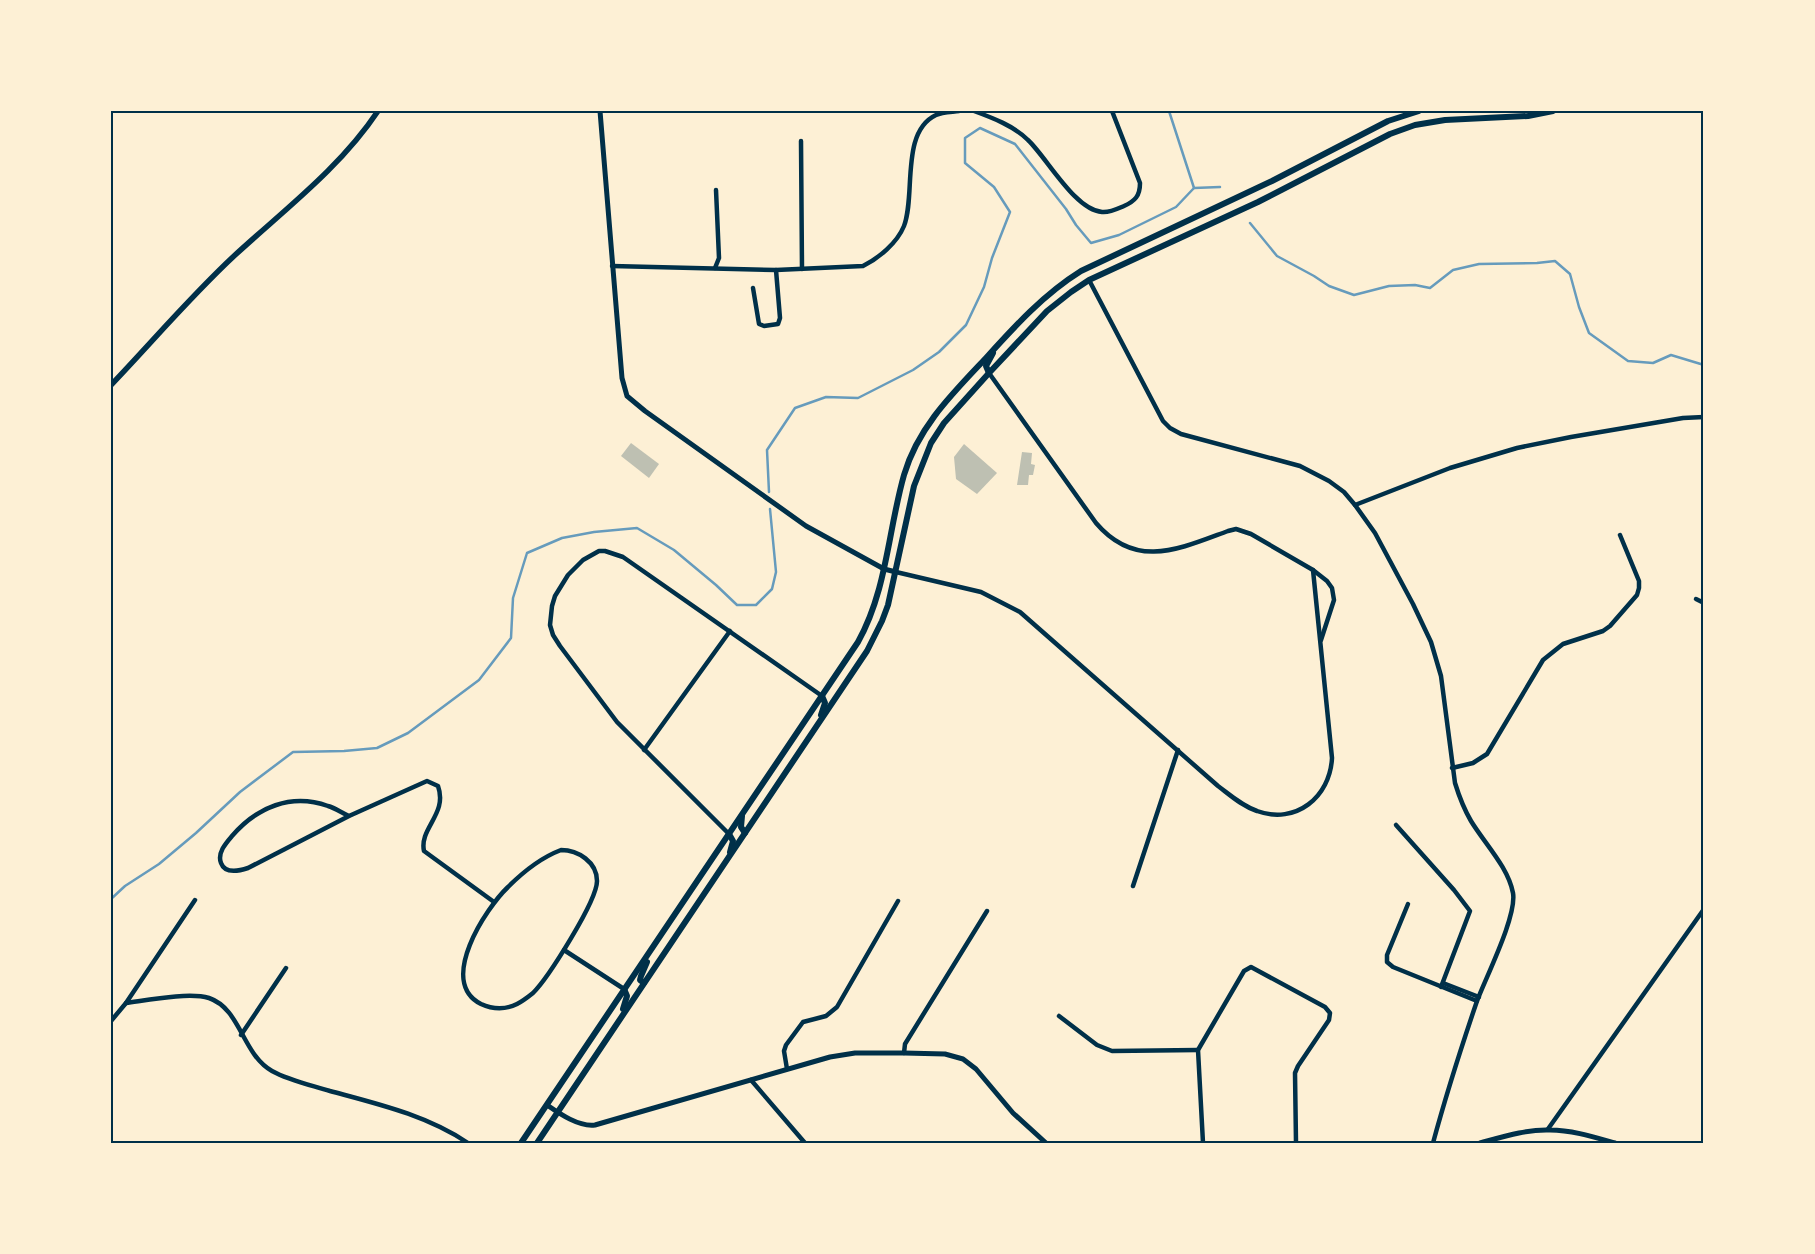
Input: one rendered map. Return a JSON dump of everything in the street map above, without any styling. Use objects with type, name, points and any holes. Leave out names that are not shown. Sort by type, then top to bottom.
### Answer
[{"type":"main road","points":[[111,385],[233,257],[336,162],[361,135],[378,111]]},
{"type":"main road","points":[[521,1143],[858,642],[872,616],[903,479],[920,437],[945,402],[997,345],[1048,294],[1081,271],[1259,188],[1388,122],[1419,111]]},
{"type":"main road","points":[[537,1143],[867,650],[882,621],[896,572],[914,486],[925,454],[944,423],[1048,311],[1089,280],[1258,202],[1390,134],[1415,125],[1444,120],[1528,116],[1554,111]]},
{"type":"main road","points":[[1272,181],[1271,188],[1276,193]]},
{"type":"main road","points":[[1258,202],[1260,196],[1259,188]]},
{"type":"main road","points":[[1081,271],[1089,280]]},
{"type":"main road","points":[[989,373],[986,366],[997,345]]},
{"type":"main road","points":[[842,688],[838,682],[849,656]]},
{"type":"main road","points":[[814,730],[825,703],[822,696]]},
{"type":"main road","points":[[742,815],[741,827],[745,833]]},
{"type":"main road","points":[[728,858],[733,841],[730,834]]},
{"type":"main road","points":[[644,983],[640,980],[640,976],[653,947]]},
{"type":"main road","points":[[615,1026],[626,1002],[627,993],[624,989]]},
{"type":"street","points":[[600,111],[622,378],[628,396],[635,404],[811,529],[884,569],[981,592],[1020,612],[1218,786],[1244,805],[1270,814],[1296,811],[1317,798],[1329,779],[1332,758],[1313,570]]},
{"type":"street","points":[[612,266],[776,270],[863,266],[874,261],[897,238],[904,225],[917,134],[926,122],[937,114],[959,111]]},
{"type":"street","points":[[974,111],[1017,131],[1029,140],[1076,198],[1091,209],[1109,212],[1129,204],[1137,198],[1140,191],[1140,183],[1112,111]]},
{"type":"street","points":[[801,141],[802,269]]},
{"type":"street","points":[[715,268],[719,258],[716,190]]},
{"type":"street","points":[[754,288],[759,324],[764,326],[778,324],[780,318],[776,270]]},
{"type":"street","points":[[1089,280],[1159,414],[1170,428],[1186,436],[1300,466],[1329,481],[1344,492],[1356,505],[1374,533],[1413,604],[1431,642],[1441,676],[1455,783],[1465,810],[1506,874],[1514,903],[1478,999],[1448,1088],[1433,1143]]},
{"type":"street","points":[[989,373],[1096,523],[1113,539],[1132,549],[1143,552],[1156,552],[1174,550],[1228,530],[1236,529],[1251,534],[1313,570],[1327,581],[1334,594],[1334,600],[1320,644]]},
{"type":"street","points":[[1356,505],[1450,468],[1517,448],[1682,418],[1704,418]]},
{"type":"street","points":[[1452,768],[1473,763],[1487,754],[1535,672],[1548,656],[1563,644],[1603,631],[1610,626],[1637,595],[1639,581],[1620,535]]},
{"type":"street","points":[[730,834],[617,722],[560,646],[550,625],[550,615],[555,596],[568,575],[583,560],[599,551],[605,551],[631,562],[822,696]]},
{"type":"street","points":[[1696,599],[1704,603]]},
{"type":"street","points":[[644,750],[730,631]]},
{"type":"street","points":[[1133,886],[1178,750]]},
{"type":"street","points":[[349,816],[330,806],[316,802],[282,803],[269,806],[238,829],[226,842],[221,852],[220,861],[223,867],[229,871],[239,871],[248,868],[349,816],[428,781],[438,786],[441,794],[441,803],[425,837],[424,850],[494,902]]},
{"type":"street","points":[[1396,825],[1454,890],[1470,911],[1442,985]]},
{"type":"street","points":[[561,850],[570,850],[579,853],[593,867],[596,871],[597,882],[585,912],[564,950],[541,983],[522,1002],[509,1008],[489,1008],[477,1002],[469,993],[464,980],[463,968],[466,955],[473,937],[494,902],[523,873],[544,858],[561,850]]},
{"type":"street","points":[[111,1021],[126,1003],[195,900]]},
{"type":"street","points":[[787,1070],[784,1051],[786,1045],[803,1022],[826,1016],[837,1007],[898,901]]},
{"type":"street","points":[[1408,904],[1387,955],[1386,962],[1393,967],[1478,999]]},
{"type":"street","points":[[1548,1130],[1704,909]]},
{"type":"street","points":[[904,1053],[905,1044],[987,911]]},
{"type":"street","points":[[564,950],[624,989]]},
{"type":"street","points":[[1203,1143],[1198,1050],[1244,971],[1249,967],[1325,1007],[1330,1013],[1328,1020],[1295,1073],[1296,1143]]},
{"type":"street","points":[[241,1035],[286,968]]},
{"type":"street","points":[[126,1003],[188,996],[210,999],[219,1003],[228,1011],[255,1057],[271,1070],[281,1075],[412,1115],[436,1124],[468,1143]]},
{"type":"street","points":[[1059,1016],[1097,1045],[1112,1051],[1198,1050]]},
{"type":"street","points":[[547,1105],[557,1112],[583,1124],[596,1125],[842,1054],[945,1054],[955,1056],[976,1069],[1013,1113],[1046,1143]]},
{"type":"street","points":[[751,1080],[805,1143]]},
{"type":"street","points":[[1480,1143],[1516,1134],[1548,1130],[1575,1133],[1615,1143]]},
{"type":"building","points":[[631,443],[659,464],[649,478],[621,456]]},
{"type":"building","points":[[964,444],[997,473],[977,494],[956,479],[954,457]]},
{"type":"building","points":[[1022,452],[1032,453],[1031,464],[1035,465],[1033,475],[1029,475],[1028,485],[1017,485]]},
{"type":"waterway","points":[[1169,111],[1194,188]]},
{"type":"waterway","points":[[769,492],[767,450],[795,408],[826,397],[858,398],[913,370],[939,352],[966,325],[984,287],[992,258],[1010,212],[994,187],[965,163],[965,138],[980,128],[1015,144],[1091,243],[1119,235],[1176,207],[1194,188],[1220,187]]},
{"type":"waterway","points":[[1250,223],[1277,256],[1329,286],[1354,295],[1389,286],[1415,285],[1430,288],[1453,270],[1479,264],[1555,261],[1570,274],[1579,307],[1589,333],[1628,361],[1653,363],[1671,355],[1704,365]]},
{"type":"waterway","points":[[111,899],[125,886],[159,864],[240,792],[293,752],[377,748],[408,733],[479,680],[511,638],[513,598],[527,553],[562,538],[594,532],[637,528],[674,550],[737,605],[756,605],[772,589],[776,572],[770,509]]}]
